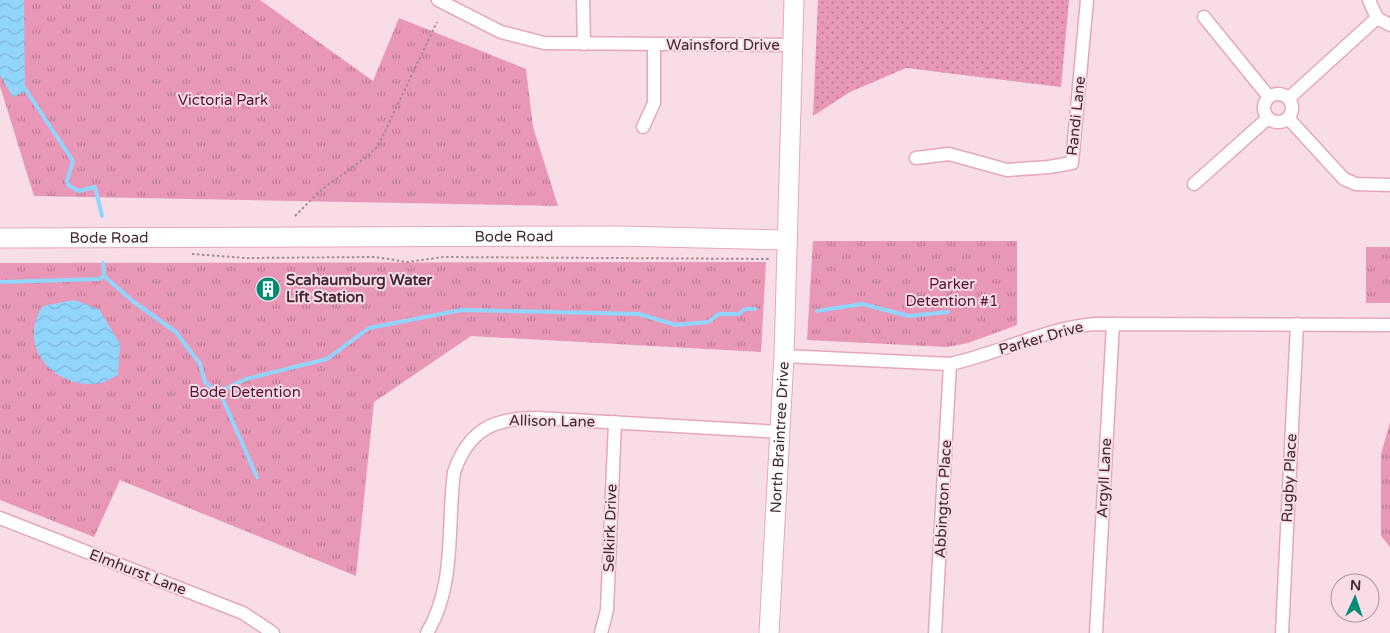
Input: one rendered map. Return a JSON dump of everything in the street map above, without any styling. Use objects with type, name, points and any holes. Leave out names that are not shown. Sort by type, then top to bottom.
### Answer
[{"type":"street","name":"Wainsford Drive","points":[[438,0],[501,32],[544,43],[791,45]]},
{"type":"street","points":[[583,0],[584,44]]},
{"type":"street","points":[[787,240],[791,45],[794,0]]},
{"type":"street","name":"Randi Lane","points":[[916,158],[949,154],[1006,170],[1072,163],[1087,0]]},
{"type":"street","points":[[1369,0],[1377,18],[1390,25]]},
{"type":"street","points":[[1204,17],[1269,97]]},
{"type":"street","points":[[1289,98],[1377,18]]},
{"type":"street","name":"Wainsford Drive","points":[[643,127],[654,104],[654,44]]},
{"type":"street","points":[[1279,93],[1289,98],[1293,108],[1288,118],[1278,122],[1268,118],[1264,107],[1269,97],[1279,93]]},
{"type":"street","points":[[1194,184],[1268,118]]},
{"type":"street","points":[[1288,118],[1344,179],[1356,184],[1390,185]]},
{"type":"street","name":"Bode Road","points":[[0,238],[618,236],[787,240]]},
{"type":"street","name":"North Braintree Drive","points":[[770,633],[784,356],[787,240]]},
{"type":"street","name":"Parker Drive","points":[[784,356],[950,364],[971,360],[1072,327],[1113,324],[1390,325]]},
{"type":"street","name":"Argyll Lane","points":[[1096,633],[1113,324]]},
{"type":"street","name":"Rugby Place","points":[[1282,633],[1297,324]]},
{"type":"street","name":"Abbington Place","points":[[935,633],[950,364]]},
{"type":"street","name":"Allison Lane","points":[[427,633],[438,615],[448,567],[454,472],[459,457],[467,444],[485,429],[510,419],[615,422],[780,432]]},
{"type":"street","name":"Selkirk Drive","points":[[602,633],[607,610],[615,422]]},
{"type":"street","name":"Elmhurst Lane","points":[[0,518],[243,613],[273,633]]},
{"type":"path","points":[[295,216],[321,190],[369,155],[378,146],[437,22]]},
{"type":"path","points":[[187,252],[246,258],[375,257],[406,262],[443,257],[769,259]]},
{"type":"green space","name":"Victoria Park","points":[[0,0],[260,0],[373,81],[399,18],[526,69],[533,127],[558,206],[34,196],[0,86]]},
{"type":"green space","points":[[818,0],[1069,0],[1061,87],[906,68],[850,92],[813,116]]},
{"type":"green space","name":"Parker Detention #1","points":[[813,241],[1017,241],[1017,325],[968,343],[947,347],[807,340]]},
{"type":"green space","points":[[1366,247],[1390,247],[1390,303],[1366,303]]},
{"type":"green space","name":"Bode Detention","points":[[766,262],[761,352],[471,336],[374,402],[356,576],[120,480],[94,537],[0,500],[0,263]]},
{"type":"green space","points":[[1390,422],[1390,547],[1381,536],[1381,454]]},
{"type":"water","points":[[0,0],[24,0],[25,92],[13,97],[0,75]]},
{"type":"water","points":[[74,300],[99,309],[120,344],[118,375],[101,383],[84,384],[69,380],[55,373],[45,363],[37,350],[34,336],[36,321],[43,306]]},
{"type":"waterway","points":[[22,84],[73,161],[67,181],[69,186],[79,191],[95,187],[102,216]]},
{"type":"waterway","points":[[0,282],[100,279],[104,276],[103,263]]},
{"type":"waterway","points":[[104,276],[134,302],[176,332],[200,364],[205,382],[221,395],[257,477]]},
{"type":"waterway","points":[[817,311],[862,304],[909,316],[948,312]]},
{"type":"waterway","points":[[218,392],[246,379],[327,359],[369,328],[461,310],[639,314],[676,325],[708,322],[719,314],[739,314],[745,309],[755,309]]},
{"type":"place","name":"Scahaumburg Water Lift Station","points":[[268,289]]}]
